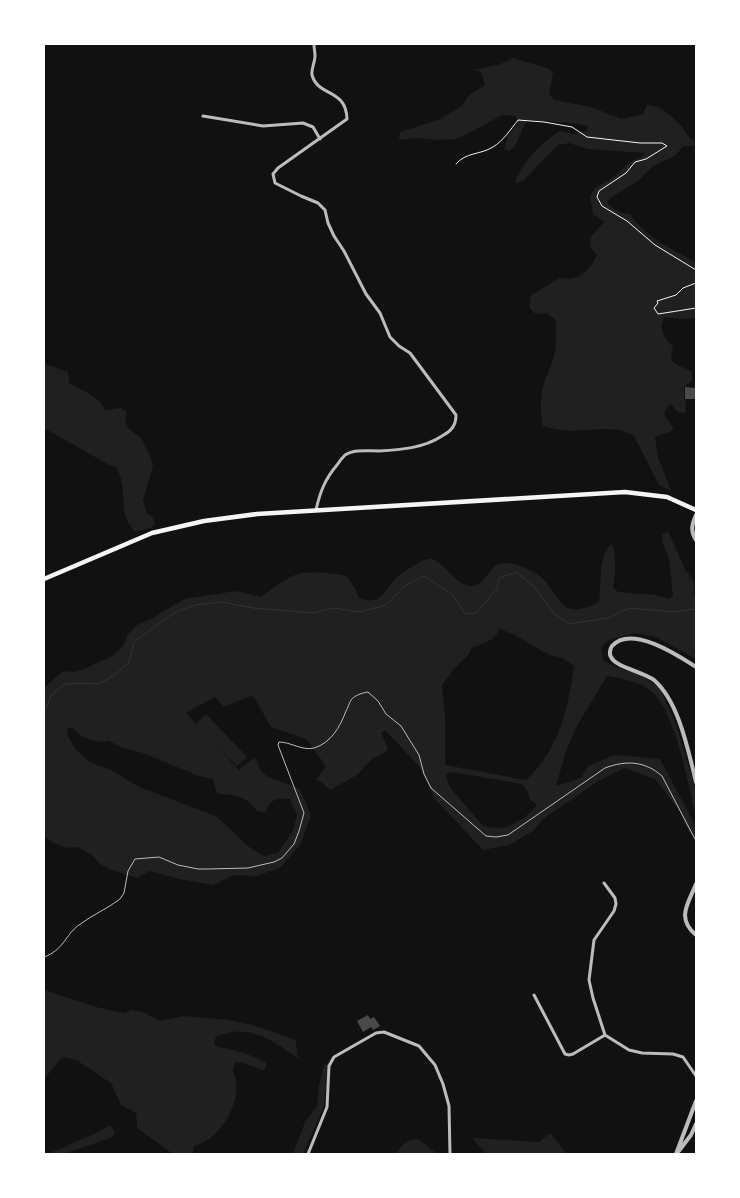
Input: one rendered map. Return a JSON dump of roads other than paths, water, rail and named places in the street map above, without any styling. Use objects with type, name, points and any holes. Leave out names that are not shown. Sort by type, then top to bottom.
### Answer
[{"type":"main road","points":[[44,579],[152,533],[204,521],[257,514],[625,492],[668,497],[696,510]]},
{"type":"street","points":[[314,44],[315,56],[311,73],[316,83],[342,101],[347,110],[348,119],[278,168],[273,174],[275,184],[318,203],[325,210],[334,236],[344,251],[366,294],[380,313],[390,337],[410,353],[456,415],[456,423],[449,432],[422,446],[358,451],[345,455],[328,476],[320,491],[316,510]]},
{"type":"street","points":[[203,116],[262,126],[303,123],[313,127],[320,139]]},
{"type":"street","points":[[696,516],[692,526],[696,540]]},
{"type":"street","points":[[696,667],[666,648],[640,640],[619,642],[614,645],[610,652],[610,657],[616,663],[653,679],[667,694],[677,716],[696,782]]},
{"type":"street","points":[[604,884],[615,898],[616,904],[614,911],[594,940],[590,980],[593,998],[606,1034],[629,1050],[642,1053],[673,1054],[683,1057],[696,1076]]},
{"type":"street","points":[[696,884],[687,904],[685,915],[686,924],[696,935]]},
{"type":"street","points":[[534,995],[565,1054],[573,1054],[606,1034]]},
{"type":"street","points":[[308,1154],[327,1108],[329,1066],[334,1057],[376,1034],[384,1032],[419,1046],[435,1065],[449,1106],[450,1154]]},
{"type":"street","points":[[676,1154],[696,1101]]},
{"type":"street","points":[[676,1154],[691,1135],[696,1124]]},
{"type":"lane","points":[[44,957],[58,949],[77,926],[120,899],[124,893],[128,871],[135,860],[159,857],[178,865],[207,869],[248,868],[274,862],[282,858],[294,844],[304,813],[278,745],[279,742],[312,749],[318,746],[334,735],[340,727],[350,700],[368,692],[378,701],[386,714],[401,726],[419,755],[424,774],[431,788],[486,836],[496,838],[508,835],[605,768],[616,764],[643,764],[654,769],[662,776],[696,841]]},
{"type":"waterway","points":[[44,714],[51,695],[65,684],[100,684],[116,674],[129,662],[134,642],[175,612],[195,605],[222,602],[253,608],[314,613],[333,608],[360,612],[386,605],[406,585],[424,576],[452,594],[465,614],[476,613],[497,589],[499,578],[517,572],[533,586],[556,615],[569,624],[608,618],[629,608],[674,612],[696,609]]}]
